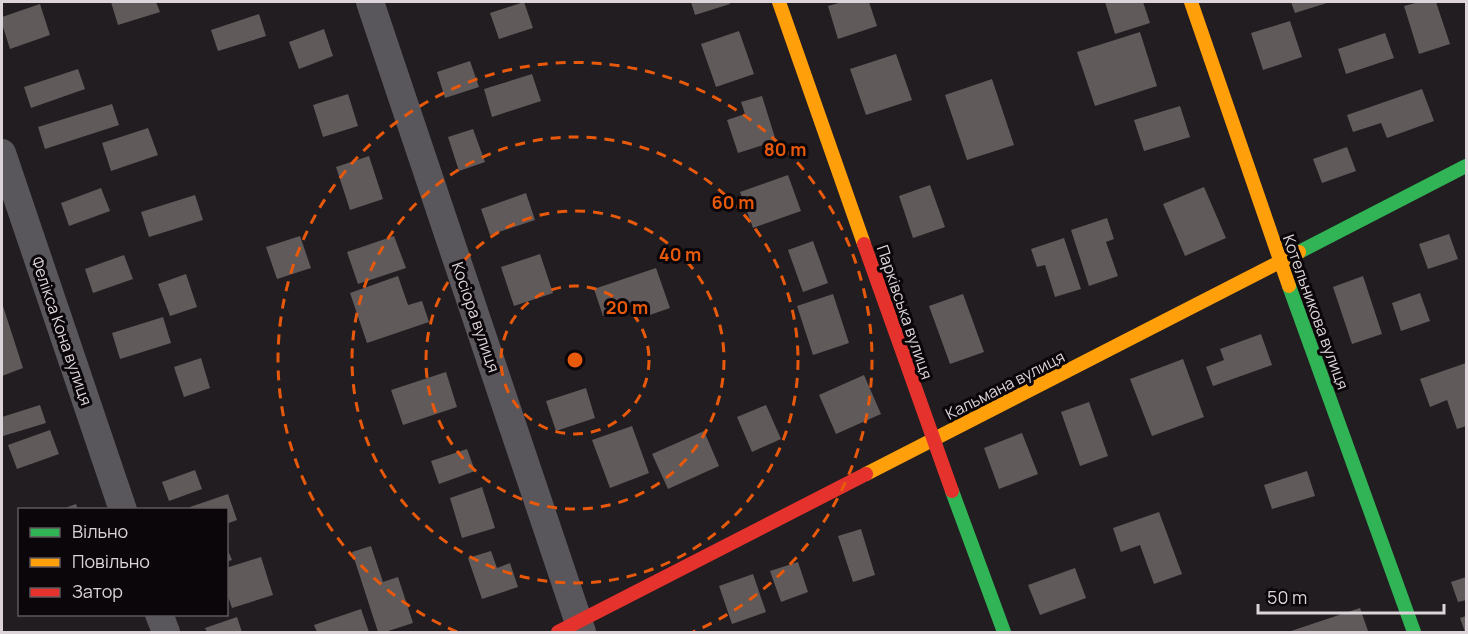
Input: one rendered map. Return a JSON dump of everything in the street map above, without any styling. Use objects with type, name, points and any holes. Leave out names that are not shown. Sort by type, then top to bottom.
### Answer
[{"type":"street","name":"Косіора вулиця","points":[[370,2],[573,629]]},
{"type":"street","name":"Парківська вулиця","points":[[779,2],[933,440],[1004,633]]},
{"type":"street","name":"Котельникова вулиця","points":[[1191,2],[1280,262],[1414,633]]},
{"type":"street","name":"Фелікса Кона вулиця","points":[[2,153],[122,508]]},
{"type":"street","name":"Кальмана вулиця","points":[[573,629],[933,440],[1467,166]]},
{"type":"street","points":[[159,616],[165,633]]},
{"type":"building","points":[[111,2],[156,2],[160,12],[118,25]]},
{"type":"building","points":[[524,2],[533,28],[499,39],[490,13]]},
{"type":"building","points":[[691,2],[729,2],[730,4],[695,15]]},
{"type":"building","points":[[842,2],[869,2],[877,26],[838,39],[828,6]]},
{"type":"building","points":[[1105,2],[1143,2],[1150,23],[1115,34]]},
{"type":"building","points":[[1291,2],[1330,2],[1295,13]]},
{"type":"building","points":[[1419,2],[1436,2],[1450,44],[1419,54],[1404,6]]},
{"type":"building","points":[[40,4],[50,35],[10,49],[2,17]]},
{"type":"building","points":[[259,14],[266,36],[218,51],[211,30]]},
{"type":"building","points":[[1290,21],[1302,57],[1263,70],[1251,33]]},
{"type":"building","points":[[324,29],[333,56],[299,69],[289,42]]},
{"type":"building","points":[[739,31],[754,74],[716,87],[701,44]]},
{"type":"building","points":[[1140,32],[1157,86],[1095,106],[1077,52]]},
{"type":"building","points":[[1385,33],[1394,58],[1346,74],[1338,49]]},
{"type":"building","points":[[896,54],[912,100],[866,115],[850,69]]},
{"type":"building","points":[[470,61],[479,87],[445,98],[437,72]]},
{"type":"building","points":[[78,69],[85,89],[31,108],[24,87]]},
{"type":"building","points":[[532,74],[541,101],[492,117],[484,89]]},
{"type":"building","points":[[992,79],[1014,145],[967,160],[945,95]]},
{"type":"building","points":[[1422,89],[1434,121],[1387,138],[1381,123],[1353,132],[1347,115]]},
{"type":"building","points":[[348,94],[358,126],[323,137],[313,105]]},
{"type":"building","points":[[762,96],[776,141],[738,153],[727,120],[745,114],[741,102]]},
{"type":"building","points":[[112,104],[119,125],[45,149],[38,127]]},
{"type":"building","points":[[1180,106],[1190,137],[1144,151],[1134,120]]},
{"type":"building","points":[[148,128],[158,155],[111,171],[102,143]]},
{"type":"building","points":[[473,129],[485,162],[459,171],[448,137]]},
{"type":"building","points":[[1347,147],[1356,171],[1322,183],[1313,159]]},
{"type":"building","points":[[369,156],[383,199],[350,210],[336,167]]},
{"type":"building","points":[[788,175],[801,211],[753,228],[740,192]]},
{"type":"building","points":[[930,185],[945,227],[913,238],[899,196]]},
{"type":"building","points":[[1204,187],[1226,238],[1185,256],[1163,204]]},
{"type":"building","points":[[101,188],[110,211],[69,226],[61,203]]},
{"type":"building","points":[[526,193],[535,220],[490,235],[481,209]]},
{"type":"building","points":[[195,195],[203,220],[149,237],[141,212]]},
{"type":"building","points":[[1107,218],[1114,239],[1106,242],[1118,276],[1089,286],[1071,230]]},
{"type":"building","points":[[1449,234],[1458,259],[1428,269],[1419,244]]},
{"type":"building","points":[[300,236],[311,268],[277,279],[266,247]]},
{"type":"building","points":[[394,236],[406,268],[358,284],[347,252]]},
{"type":"building","points":[[1064,238],[1081,289],[1055,297],[1045,265],[1037,267],[1031,249]]},
{"type":"building","points":[[813,241],[828,283],[803,292],[788,250]]},
{"type":"building","points":[[540,254],[553,293],[514,306],[501,267]]},
{"type":"building","points":[[124,255],[133,279],[93,293],[85,269]]},
{"type":"building","points":[[656,268],[670,308],[644,317],[639,304],[603,316],[594,289]]},
{"type":"building","points":[[186,274],[197,307],[170,316],[158,284]]},
{"type":"building","points":[[398,276],[408,305],[422,301],[429,322],[367,343],[350,293]]},
{"type":"building","points":[[1363,276],[1382,334],[1352,344],[1333,287]]},
{"type":"building","points":[[1420,293],[1430,321],[1401,331],[1392,303]]},
{"type":"building","points":[[833,294],[849,343],[813,355],[797,306]]},
{"type":"building","points":[[963,294],[984,352],[950,364],[929,306]]},
{"type":"building","points":[[2,303],[23,368],[2,376]]},
{"type":"building","points":[[163,317],[171,343],[120,359],[112,333]]},
{"type":"building","points":[[1261,334],[1272,365],[1213,386],[1206,367],[1224,360],[1220,349]]},
{"type":"building","points":[[201,358],[210,388],[184,397],[174,367]]},
{"type":"building","points":[[1183,359],[1204,417],[1152,436],[1130,379]]},
{"type":"building","points":[[1466,363],[1466,426],[1457,429],[1447,400],[1430,407],[1420,379]]},
{"type":"building","points":[[446,372],[457,407],[403,425],[391,390]]},
{"type":"building","points":[[864,375],[881,414],[836,434],[819,395]]},
{"type":"building","points":[[586,388],[595,418],[556,431],[546,401]]},
{"type":"building","points":[[1089,402],[1108,456],[1080,466],[1061,412]]},
{"type":"building","points":[[40,405],[46,423],[3,436],[2,417]]},
{"type":"building","points":[[766,405],[781,439],[752,452],[737,417]]},
{"type":"building","points":[[632,426],[649,473],[610,488],[592,440]]},
{"type":"building","points":[[50,430],[59,454],[17,469],[8,445]]},
{"type":"building","points":[[704,431],[719,466],[668,489],[652,454]]},
{"type":"building","points":[[1022,433],[1038,474],[999,489],[984,448]]},
{"type":"building","points":[[467,449],[475,471],[439,484],[431,461]]},
{"type":"building","points":[[195,470],[202,489],[169,501],[162,482]]},
{"type":"building","points":[[1307,471],[1315,496],[1272,509],[1264,485]]},
{"type":"building","points":[[482,487],[495,528],[462,538],[450,498]]},
{"type":"building","points":[[228,494],[237,520],[228,523],[228,508],[190,507]]},
{"type":"building","points":[[76,504],[77,508],[65,508]]},
{"type":"building","points":[[1159,512],[1182,574],[1154,584],[1140,545],[1121,552],[1113,528]]},
{"type":"building","points":[[861,529],[875,575],[853,582],[838,536]]},
{"type":"building","points":[[371,546],[383,582],[398,577],[413,623],[378,632],[352,552]]},
{"type":"building","points":[[491,551],[497,568],[510,563],[518,587],[482,599],[468,558]]},
{"type":"building","points":[[261,557],[273,595],[232,608],[228,596],[228,567]]},
{"type":"building","points":[[798,562],[808,592],[781,602],[770,571]]},
{"type":"building","points":[[1075,568],[1086,598],[1040,615],[1028,585]]},
{"type":"building","points":[[753,574],[766,612],[732,624],[719,586]]},
{"type":"building","points":[[1466,577],[1466,600],[1458,602],[1451,582]]},
{"type":"building","points":[[1360,608],[1368,631],[1291,631]]},
{"type":"building","points":[[361,609],[369,632],[317,632],[314,625]]},
{"type":"building","points":[[1466,616],[1466,632],[1465,632],[1460,618]]},
{"type":"building","points":[[237,617],[242,632],[207,632],[205,628]]},
{"type":"traffic: fast","points":[[1299,252],[1466,166]]},
{"type":"traffic: fast","points":[[1289,286],[1414,632]]},
{"type":"traffic: fast","points":[[952,491],[1004,632]]},
{"type":"traffic: slow","points":[[779,2],[864,244]]},
{"type":"traffic: slow","points":[[1191,2],[1289,286]]},
{"type":"traffic: slow","points":[[866,474],[1299,252]]},
{"type":"traffic: jam","points":[[864,244],[952,491]]},
{"type":"traffic: jam","points":[[558,632],[866,474]]}]
